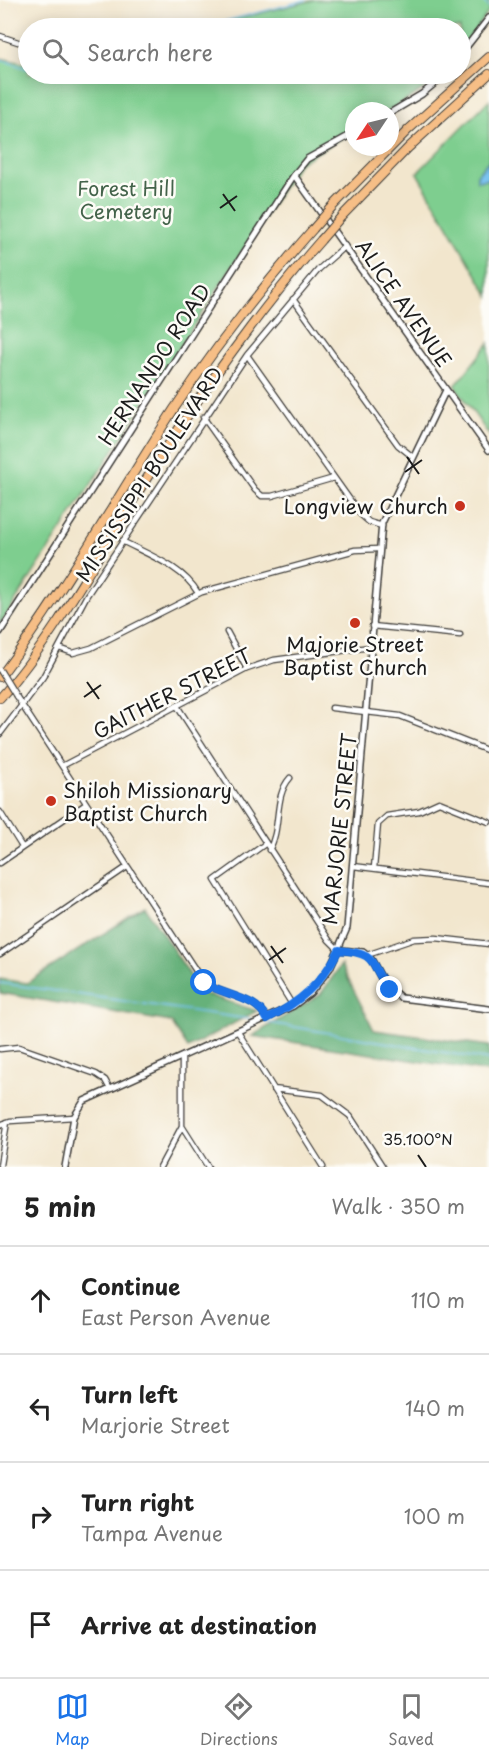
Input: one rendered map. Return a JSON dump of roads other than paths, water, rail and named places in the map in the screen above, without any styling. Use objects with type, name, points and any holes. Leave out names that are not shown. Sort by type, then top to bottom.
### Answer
[{"type":"highway","points":[[471,73],[489,57]]},
{"type":"highway","points":[[0,698],[48,633],[204,389],[265,308],[341,217],[419,137],[489,74]]},
{"type":"highway","points":[[0,677],[195,378],[262,289],[333,206],[408,130],[459,84]]},
{"type":"street","points":[[471,41],[489,18]]},
{"type":"street","points":[[0,36],[18,42]]},
{"type":"street","points":[[399,108],[434,84]]},
{"type":"street","name":"HERNANDO ROAD","points":[[0,632],[294,175],[307,159],[345,138]]},
{"type":"street","name":"ALICE AVENUE","points":[[294,175],[489,450]]},
{"type":"street","name":"MISSISSIPPI BOULEVARD","points":[[0,734],[43,677],[87,596],[203,417],[247,355],[293,299],[319,269],[345,246]]},
{"type":"street","points":[[293,299],[398,445],[413,457]]},
{"type":"street","points":[[247,355],[364,519],[382,526]]},
{"type":"street","name":"MARJORIE STREET","points":[[74,1117],[84,1101],[293,1006],[320,981],[339,950],[347,928],[378,549],[382,526],[447,390]]},
{"type":"street","points":[[203,417],[255,490],[262,496],[272,496],[334,478]]},
{"type":"street","points":[[122,541],[188,578],[198,593]]},
{"type":"street","points":[[59,648],[72,653],[90,648],[198,593],[355,550],[378,549]]},
{"type":"street","points":[[372,626],[460,635]]},
{"type":"street","points":[[227,632],[247,669]]},
{"type":"street","name":"GAITHER STREET","points":[[62,766],[247,669],[274,660],[370,647]]},
{"type":"street","points":[[0,670],[204,983],[215,990],[259,1006],[267,1019]]},
{"type":"street","points":[[177,706],[265,844],[329,940],[339,950],[363,952],[384,983],[400,998],[489,1009]]},
{"type":"street","points":[[332,708],[400,716],[489,750]]},
{"type":"street","points":[[269,850],[276,837],[282,791],[290,778]]},
{"type":"street","points":[[374,868],[378,824],[387,816],[419,811],[439,802],[489,822]]},
{"type":"street","points":[[0,863],[86,804]]},
{"type":"street","points":[[0,812],[22,848]]},
{"type":"street","points":[[265,844],[215,880],[293,1006]]},
{"type":"street","points":[[353,866],[489,883]]},
{"type":"street","points":[[0,954],[127,867]]},
{"type":"street","points":[[366,955],[414,939],[436,938],[489,944]]},
{"type":"street","points":[[238,1032],[323,1167]]},
{"type":"street","points":[[0,1049],[19,1047],[96,1074],[105,1080],[110,1089]]},
{"type":"street","points":[[160,1167],[182,1126],[182,1057]]},
{"type":"street","points":[[273,1089],[322,1095],[350,1116],[383,1167]]},
{"type":"street","points":[[0,1125],[7,1122],[74,1117],[65,1167]]},
{"type":"street","points":[[0,1165],[7,1122]]},
{"type":"street","points":[[182,1126],[208,1167]]},
{"type":"water","points":[[489,160],[489,179],[477,181],[477,175]]},
{"type":"waterway","points":[[237,18],[306,0]]},
{"type":"waterway","points":[[482,0],[489,7]]},
{"type":"waterway","points":[[0,59],[18,65]]},
{"type":"waterway","points":[[0,983],[255,1020]]},
{"type":"waterway","points":[[265,1022],[489,1060]]},
{"type":"place","name":"Longview Church","points":[[460,506]]},
{"type":"place","name":"Majorie Street Baptist Church","points":[[355,623]]},
{"type":"place","name":"Shiloh Missionary Baptist Church","points":[[51,801]]},
{"type":"park label","name":"Forest Hill Cemetery","points":[[126,200]]}]
